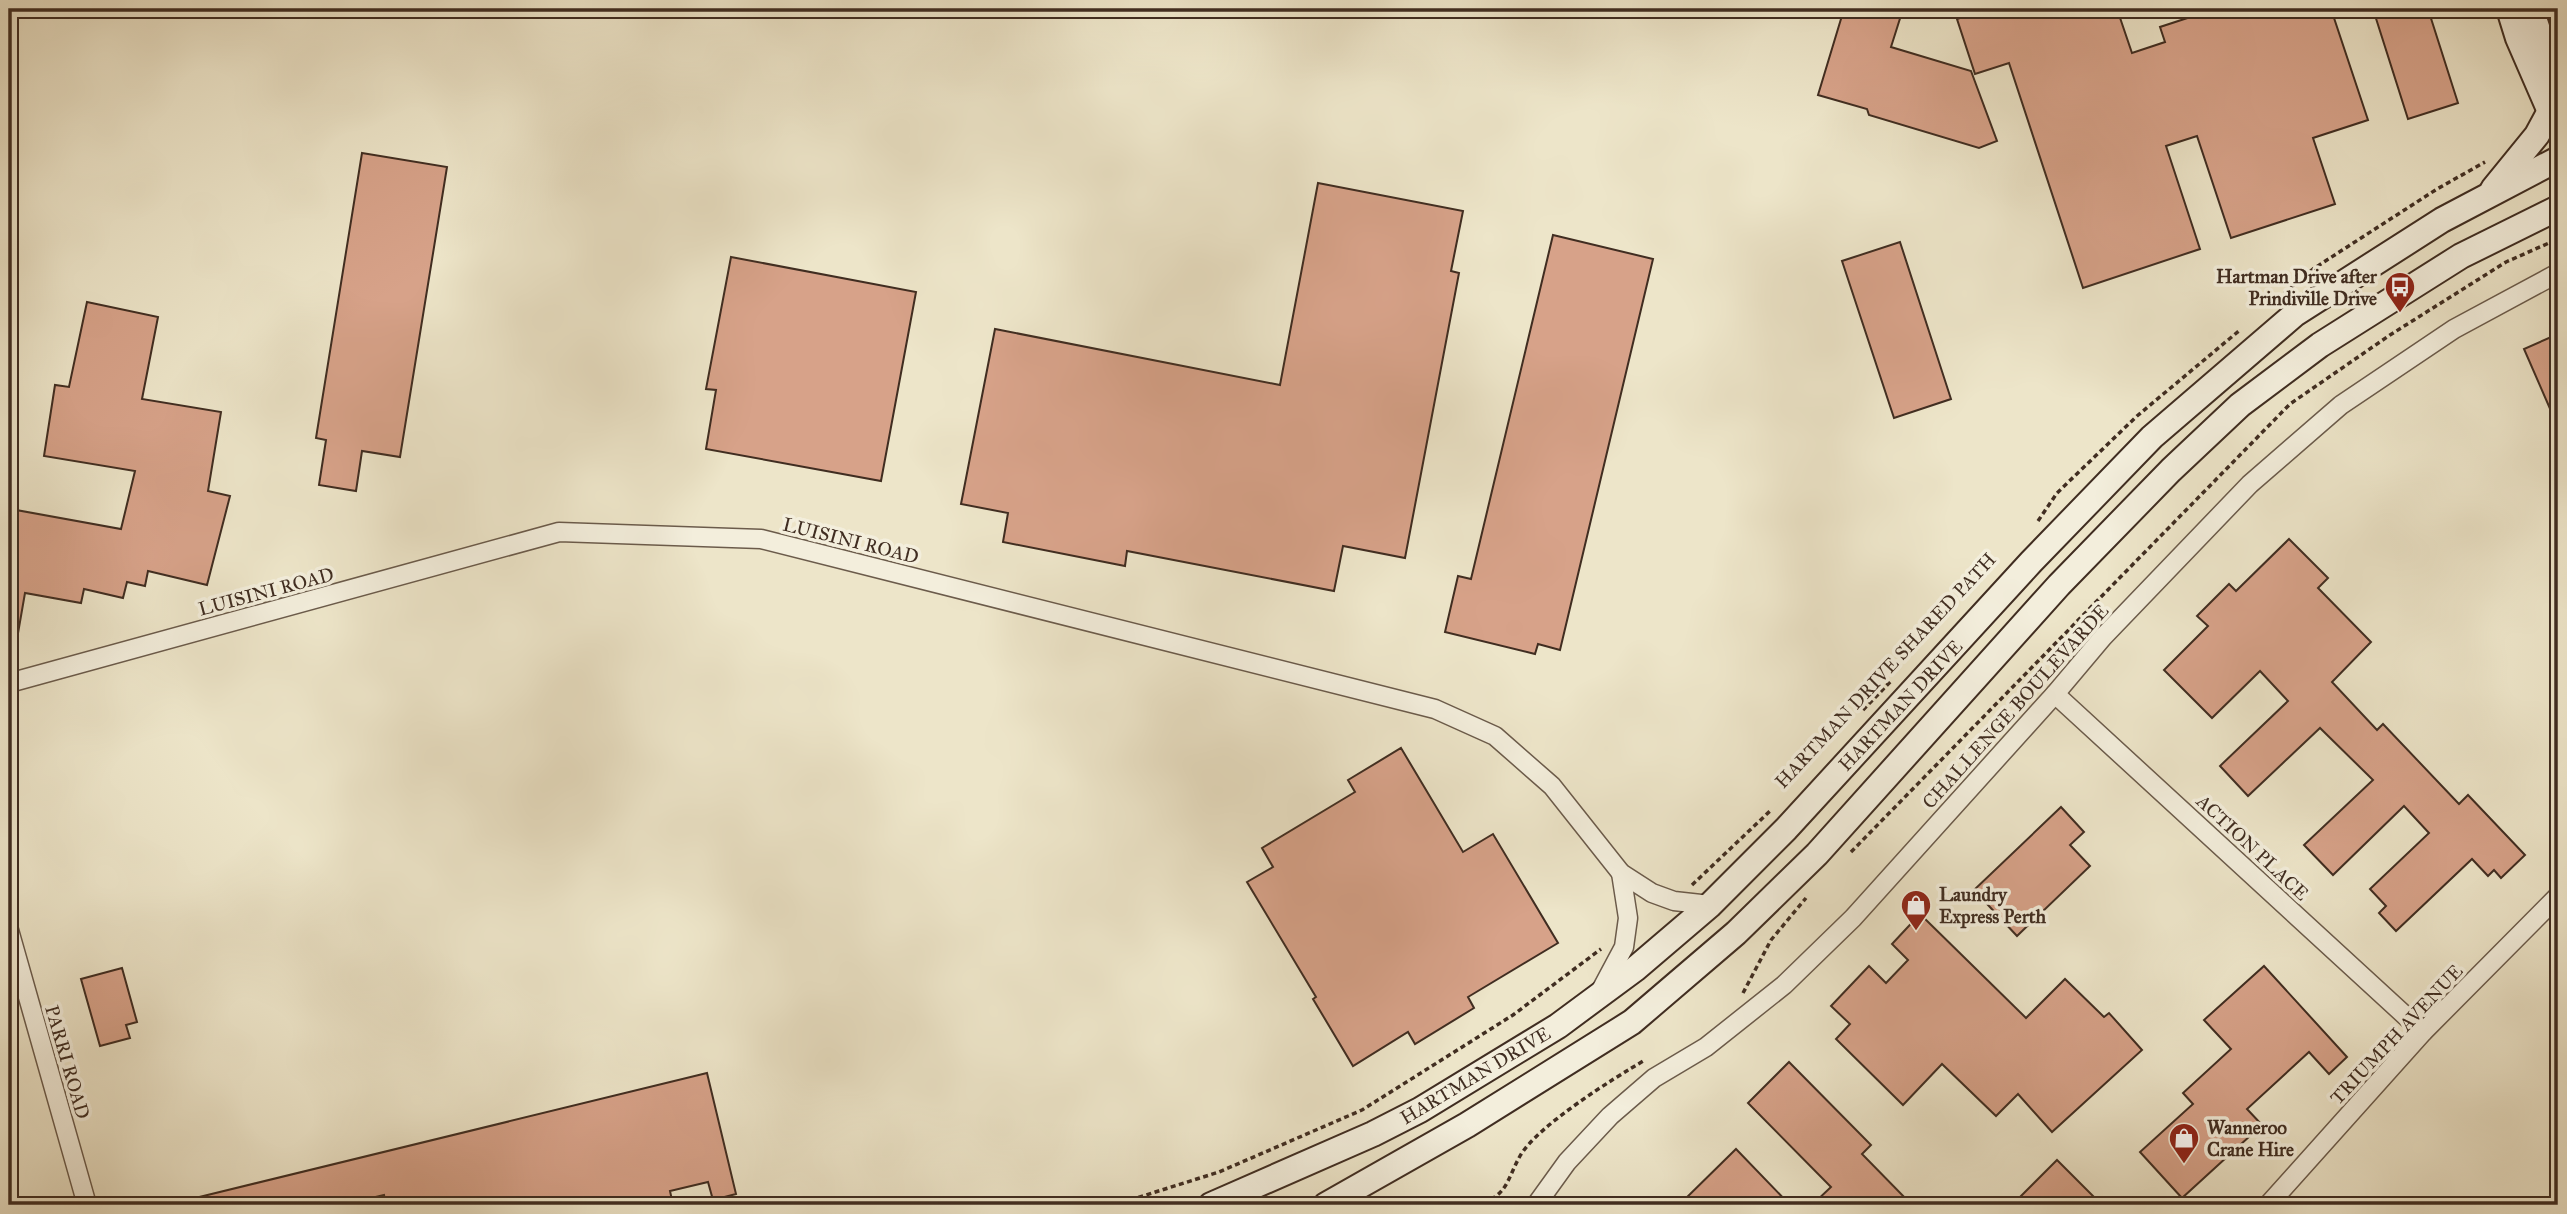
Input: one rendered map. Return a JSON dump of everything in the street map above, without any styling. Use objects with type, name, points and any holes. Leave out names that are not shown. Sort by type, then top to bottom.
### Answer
[{"type":"main road","points":[[2485,198],[2537,135],[2554,120],[2518,37],[2509,9]]},
{"type":"main road","points":[[2534,19],[2558,57]]},
{"type":"main road","points":[[2534,19],[2558,77]]},
{"type":"main road","name":"HARTMAN DRIVE","points":[[1211,1205],[1373,1134],[1420,1110],[1558,1026],[1635,969],[1710,905],[1786,830],[2031,562],[2152,437],[2295,314],[2442,220],[2558,159]]},
{"type":"main road","name":"HARTMAN DRIVE","points":[[1326,1205],[1467,1125],[1632,1022],[1736,933],[1816,854],[2059,586],[2171,470],[2240,405],[2320,345],[2461,256],[2558,208]]},
{"type":"street","name":"CHALLENGE BOULEVARDE","points":[[1536,1205],[1567,1162],[1610,1116],[1654,1079],[1706,1048],[1784,985],[1833,937],[2055,694],[2103,637],[2250,484],[2341,405],[2454,329],[2558,273]]},
{"type":"street","name":"LUISINI ROAD","points":[[9,682],[559,533],[761,539],[1435,709],[1495,736],[1552,786],[1620,873],[1652,893],[1670,900],[1710,905]]},
{"type":"street","name":"ACTION PLACE","points":[[2055,694],[2423,1032]]},
{"type":"street","name":"LUISINI ROAD","points":[[1598,997],[1624,947],[1628,918],[1620,873]]},
{"type":"street","name":"TRIUMPH AVENUE","points":[[2269,1205],[2423,1032],[2558,895]]},
{"type":"street","name":"PARRI ROAD","points":[[9,930],[87,1205]]},
{"type":"path","points":[[2274,301],[2313,269],[2437,189],[2483,164],[2491,155]]},
{"type":"path","points":[[1845,858],[2290,404],[2390,335],[2506,262],[2558,239]]},
{"type":"path","points":[[2036,524],[2057,494],[2137,416],[2246,325]]},
{"type":"path","name":"HARTMAN DRIVE SHARED PATH","points":[[1861,713],[1887,684],[1896,678]]},
{"type":"path","name":"HARTMAN DRIVE SHARED PATH","points":[[1670,900],[1700,878],[1773,808]]},
{"type":"path","points":[[1743,994],[1771,940],[1806,897]]},
{"type":"path","points":[[1114,1205],[1219,1172],[1362,1110],[1513,1015],[1606,945]]},
{"type":"path","points":[[1475,1205],[1501,1193],[1520,1155],[1538,1135],[1623,1072],[1647,1058]]},
{"type":"path","points":[[1397,1205],[1447,1205]]},
{"type":"building","points":[[1844,9],[1903,9],[1891,47],[1971,71],[1997,141],[1979,148],[1869,115],[1867,109],[1818,95]]},
{"type":"building","points":[[1986,9],[2117,9],[2132,53],[2165,42],[2160,27],[2215,9],[2273,9],[2276,17],[2302,9],[2331,9],[2368,120],[2313,138],[2335,204],[2231,238],[2197,136],[2166,146],[2200,249],[2083,288],[2009,63],[1975,74],[1957,19]]},
{"type":"building","points":[[2373,9],[2428,9],[2458,103],[2408,119]]},
{"type":"building","points":[[362,153],[447,167],[400,457],[362,451],[356,491],[319,485],[326,440],[316,438]]},
{"type":"building","points":[[1318,183],[1463,211],[1451,271],[1459,273],[1405,558],[1343,546],[1334,591],[1127,551],[1125,566],[1003,542],[1008,513],[961,504],[995,329],[1280,385]]},
{"type":"building","points":[[1553,235],[1653,259],[1560,650],[1538,644],[1535,654],[1445,632],[1458,576],[1471,579]]},
{"type":"building","points":[[1900,242],[1951,399],[1894,418],[1842,261]]},
{"type":"building","points":[[731,257],[916,292],[881,481],[706,449],[716,390],[706,389]]},
{"type":"building","points":[[87,302],[158,317],[142,399],[221,412],[208,491],[230,496],[207,585],[148,571],[145,586],[127,582],[123,598],[84,589],[81,603],[25,593],[17,639],[9,639],[9,550],[16,510],[121,529],[135,471],[44,456],[55,385],[69,387]]},
{"type":"building","points":[[2558,334],[2558,427],[2524,349]]},
{"type":"building","points":[[2289,539],[2328,578],[2318,588],[2371,642],[2332,682],[2377,730],[2383,724],[2459,804],[2468,795],[2525,855],[2501,878],[2494,870],[2488,876],[2472,859],[2396,931],[2379,913],[2386,906],[2370,889],[2429,833],[2404,806],[2333,875],[2304,845],[2373,780],[2320,728],[2248,796],[2220,766],[2288,701],[2260,671],[2212,718],[2164,670],[2208,626],[2197,616],[2229,584],[2236,591]]},
{"type":"building","points":[[1401,748],[1463,852],[1493,834],[1558,943],[1468,997],[1474,1008],[1415,1044],[1408,1032],[1353,1066],[1313,999],[1316,997],[1247,882],[1273,867],[1262,848],[1355,792],[1348,780]]},
{"type":"building","points":[[2061,807],[2084,832],[2070,845],[2090,866],[2017,936],[1974,890]]},
{"type":"building","points":[[1920,914],[2026,1018],[2065,979],[2104,1017],[2109,1013],[2142,1050],[2052,1132],[2018,1094],[1996,1116],[1942,1064],[1903,1105],[1836,1039],[1850,1024],[1831,1006],[1869,966],[1886,983],[1908,960],[1892,944]]},
{"type":"building","points":[[2264,966],[2347,1057],[2329,1074],[2309,1052],[2247,1109],[2262,1125],[2182,1198],[2140,1152],[2193,1104],[2183,1093],[2231,1049],[2204,1020]]},
{"type":"building","points":[[122,968],[137,1022],[126,1025],[130,1038],[100,1046],[81,979]]},
{"type":"building","points":[[1789,1062],[1871,1145],[1862,1154],[1912,1205],[1812,1205],[1831,1187],[1748,1103]]},
{"type":"building","points":[[707,1073],[736,1194],[713,1200],[708,1182],[670,1191],[673,1205],[386,1205],[384,1195],[342,1205],[192,1205],[191,1199]]},
{"type":"building","points":[[1736,1149],[1790,1205],[1679,1205]]},
{"type":"building","points":[[2057,1160],[2102,1205],[2012,1205]]},
{"type":"place","name":"Hartman Drive after Prindiville Drive","points":[[2400,314]]},
{"type":"place","name":"Laundry Express Perth","points":[[1916,932]]},
{"type":"place","name":"Wanneroo Crane Hire","points":[[2184,1165]]}]
